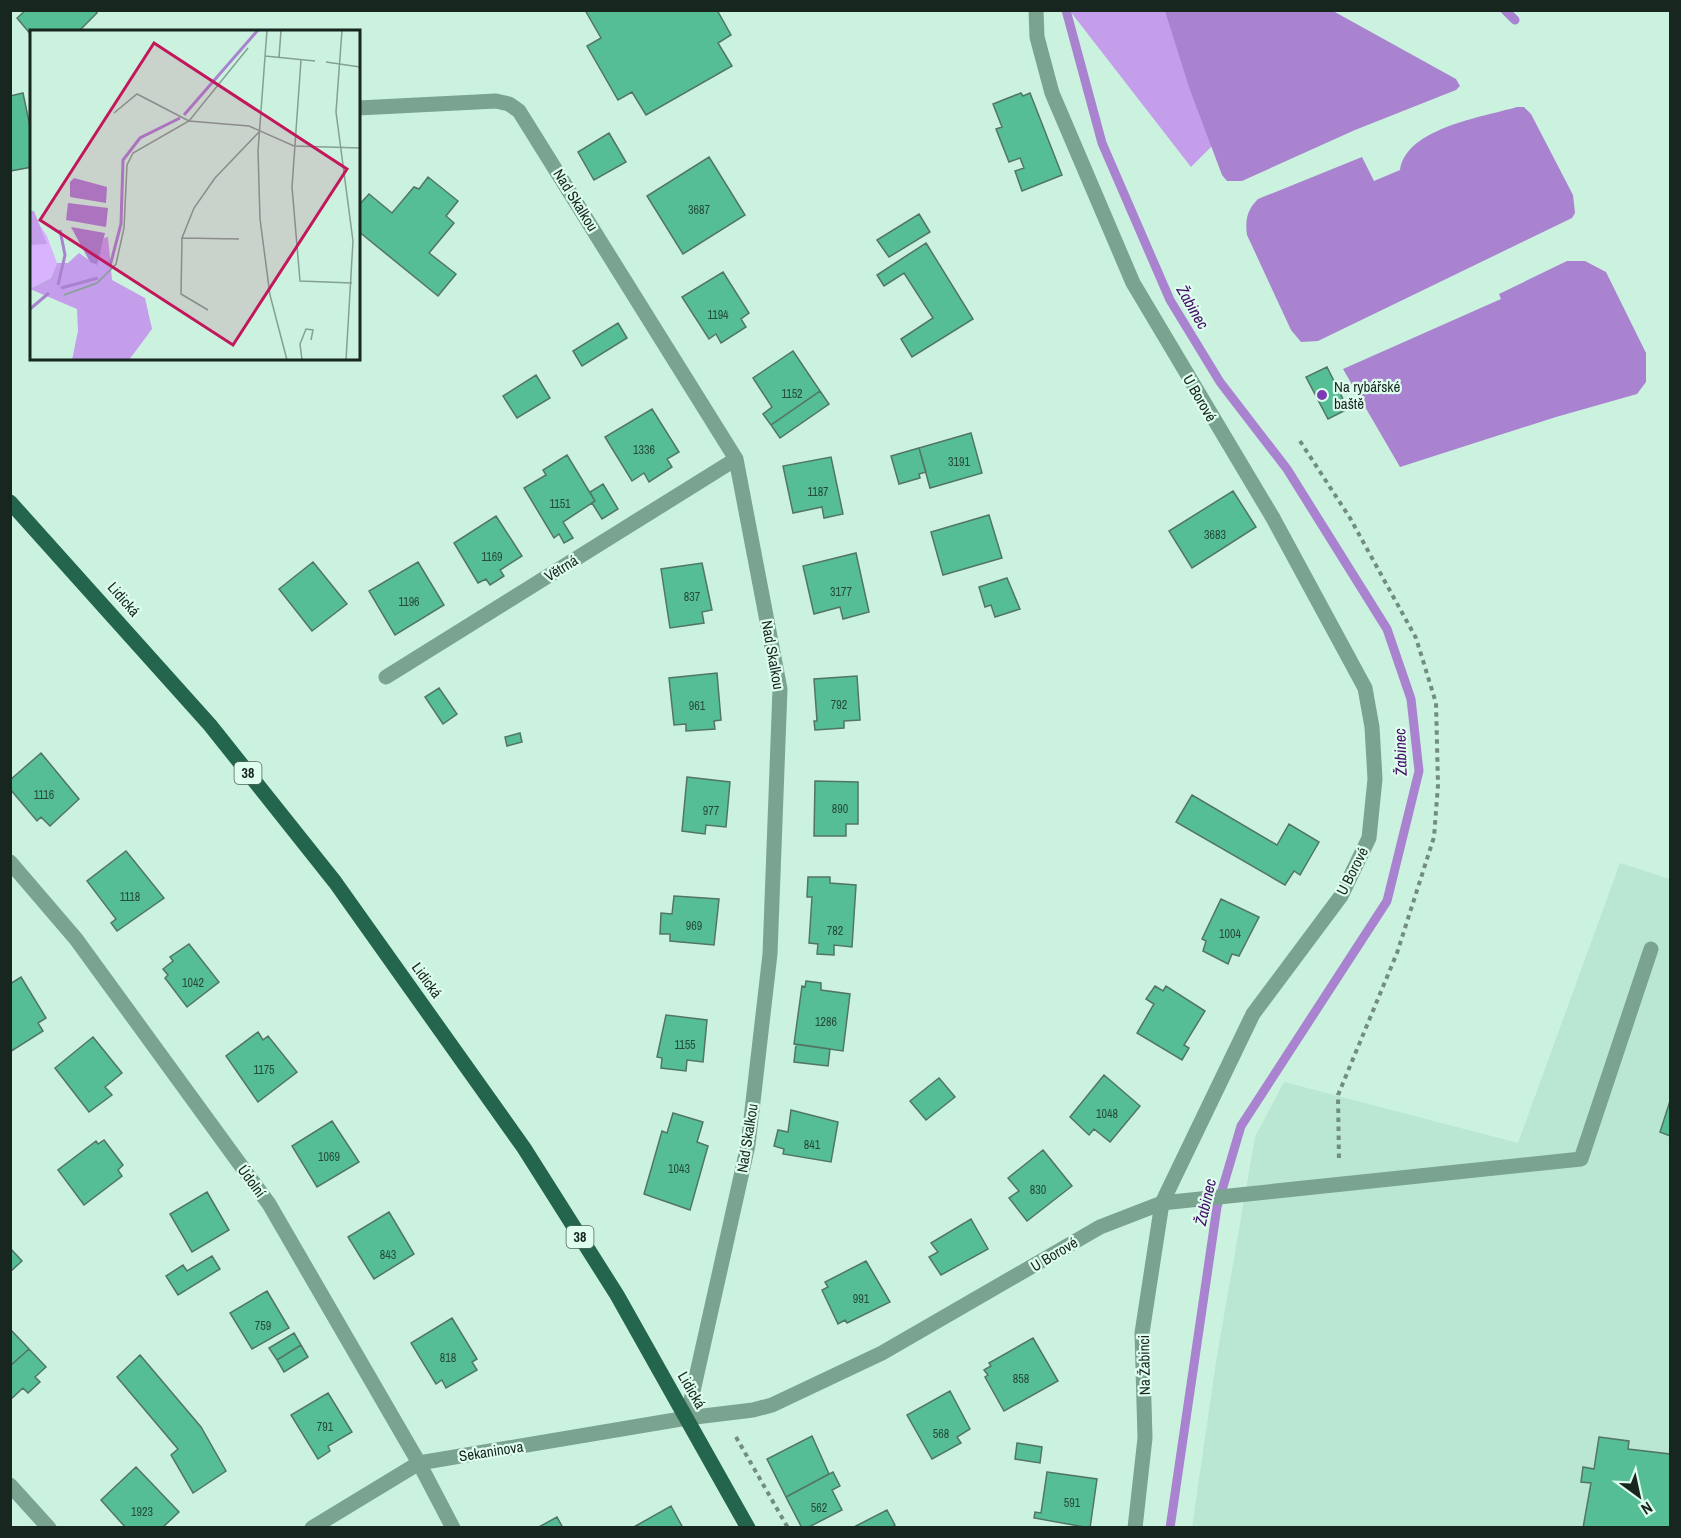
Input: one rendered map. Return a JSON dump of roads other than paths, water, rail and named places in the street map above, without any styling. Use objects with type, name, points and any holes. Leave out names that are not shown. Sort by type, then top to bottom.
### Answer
[{"type":"main road","name":"Lidická","points":[[10,502],[210,725],[335,882],[524,1148],[617,1295],[748,1527]]},
{"type":"street","name":"U Borové","points":[[687,1418],[772,1405],[882,1353],[1100,1227],[1162,1203],[1253,1014],[1341,896],[1369,838],[1375,779],[1372,727],[1365,688],[1273,518],[1133,283],[1052,93],[1037,37],[1036,10]]},
{"type":"street","name":"Nad Skalkou","points":[[360,108],[496,101],[508,104],[519,111],[736,459],[780,689],[770,954],[748,1144],[687,1418]]},
{"type":"street","name":"Větrná","points":[[386,677],[736,459]]},
{"type":"street","name":"Údolní","points":[[10,862],[76,939],[269,1204],[419,1463],[453,1527]]},
{"type":"street","points":[[1162,1203],[1581,1159],[1651,949]]},
{"type":"street","name":"Na Žabinci","points":[[1135,1527],[1145,1448],[1142,1333],[1162,1203]]},
{"type":"street","name":"Sekaninova","points":[[312,1527],[419,1463],[687,1418]]},
{"type":"street","points":[[10,1485],[49,1527]]},
{"type":"waterway","name":"Žabinec","points":[[1066,10],[1102,143],[1170,300],[1220,382],[1287,469],[1387,629],[1411,699],[1419,771],[1387,901],[1241,1126],[1217,1207],[1170,1528]]},
{"type":"waterway","points":[[1505,10],[1515,20]]},
{"type":"place","name":"Na rybářské baště","points":[[1322,395]]}]
